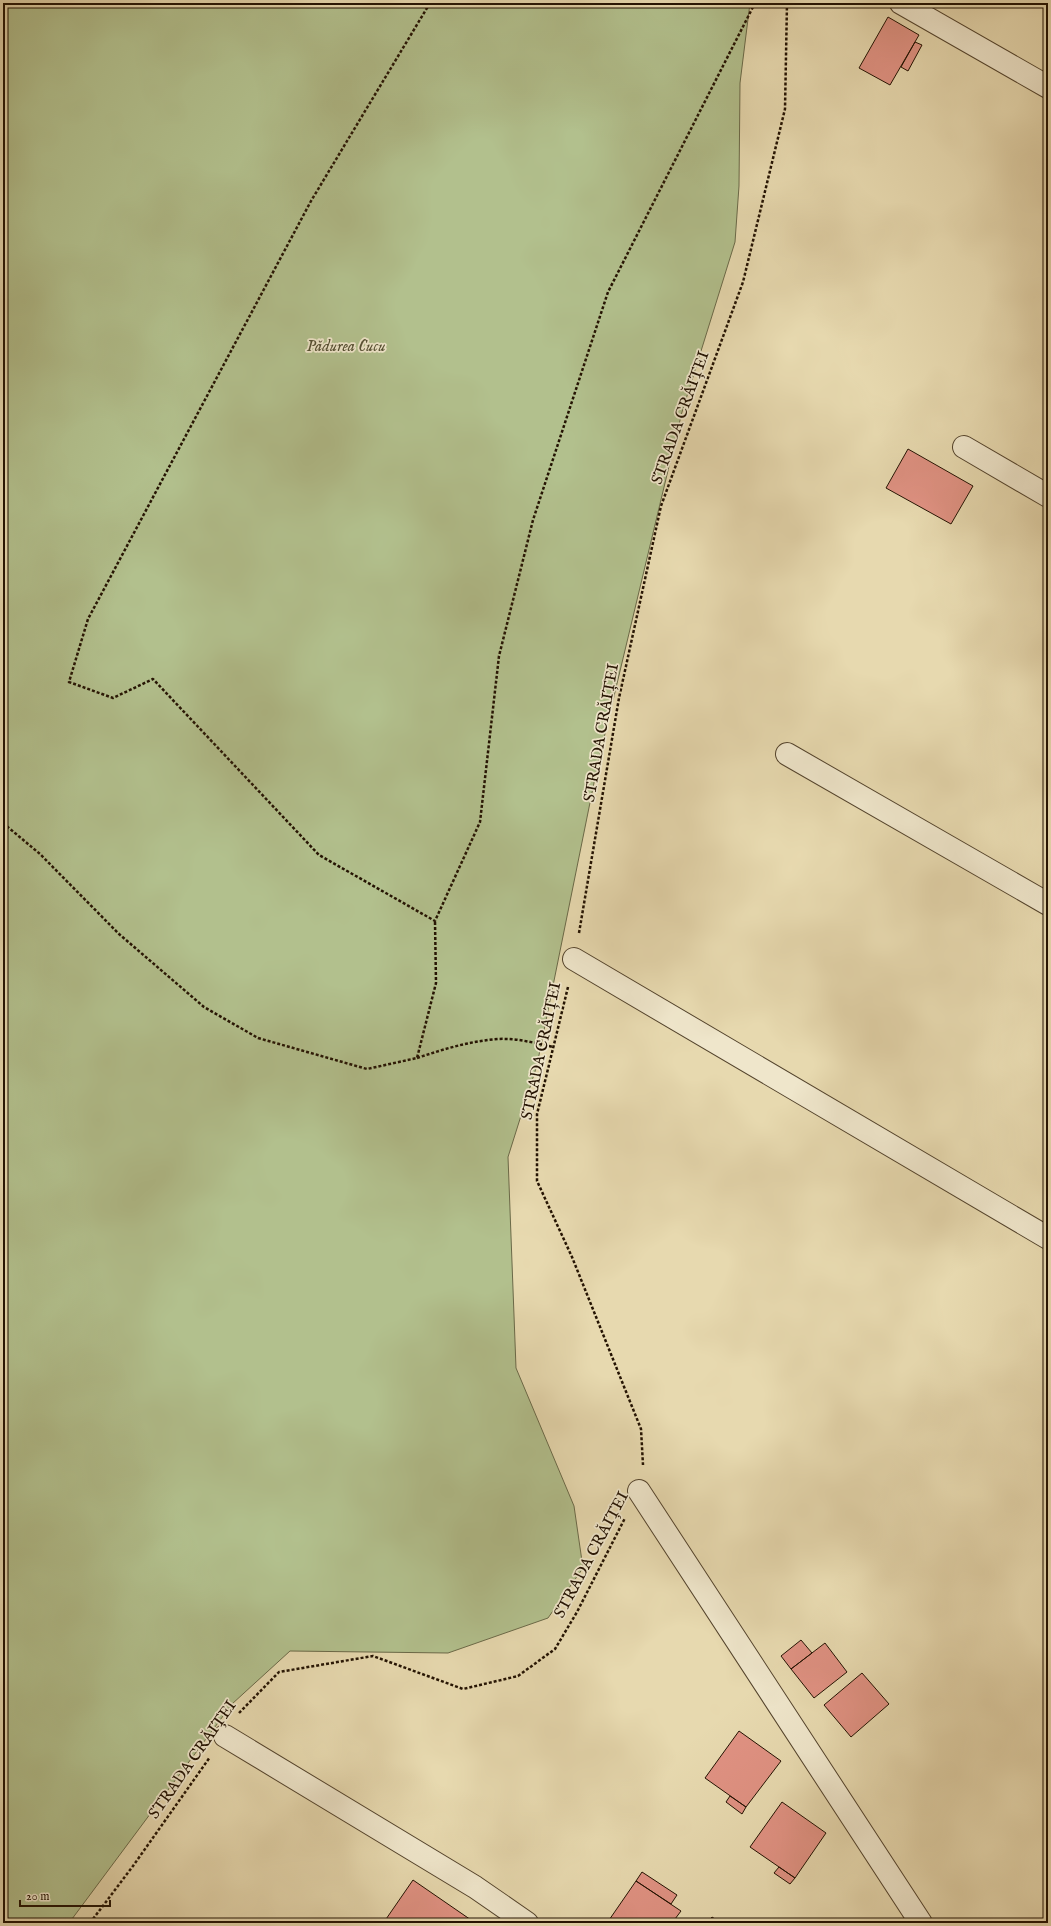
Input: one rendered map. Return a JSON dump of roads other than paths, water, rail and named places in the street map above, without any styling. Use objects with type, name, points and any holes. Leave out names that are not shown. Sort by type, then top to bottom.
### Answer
[{"type":"street","points":[[901,3],[1048,87]]},
{"type":"street","points":[[964,447],[1048,496]]},
{"type":"street","points":[[787,754],[1048,904]]},
{"type":"street","points":[[574,958],[1048,1238]]},
{"type":"street","points":[[639,1491],[921,1923]]},
{"type":"street","points":[[225,1736],[475,1887],[527,1923]]},
{"type":"park label","name":"Pădurea Cucu","points":[[346,347]]}]
